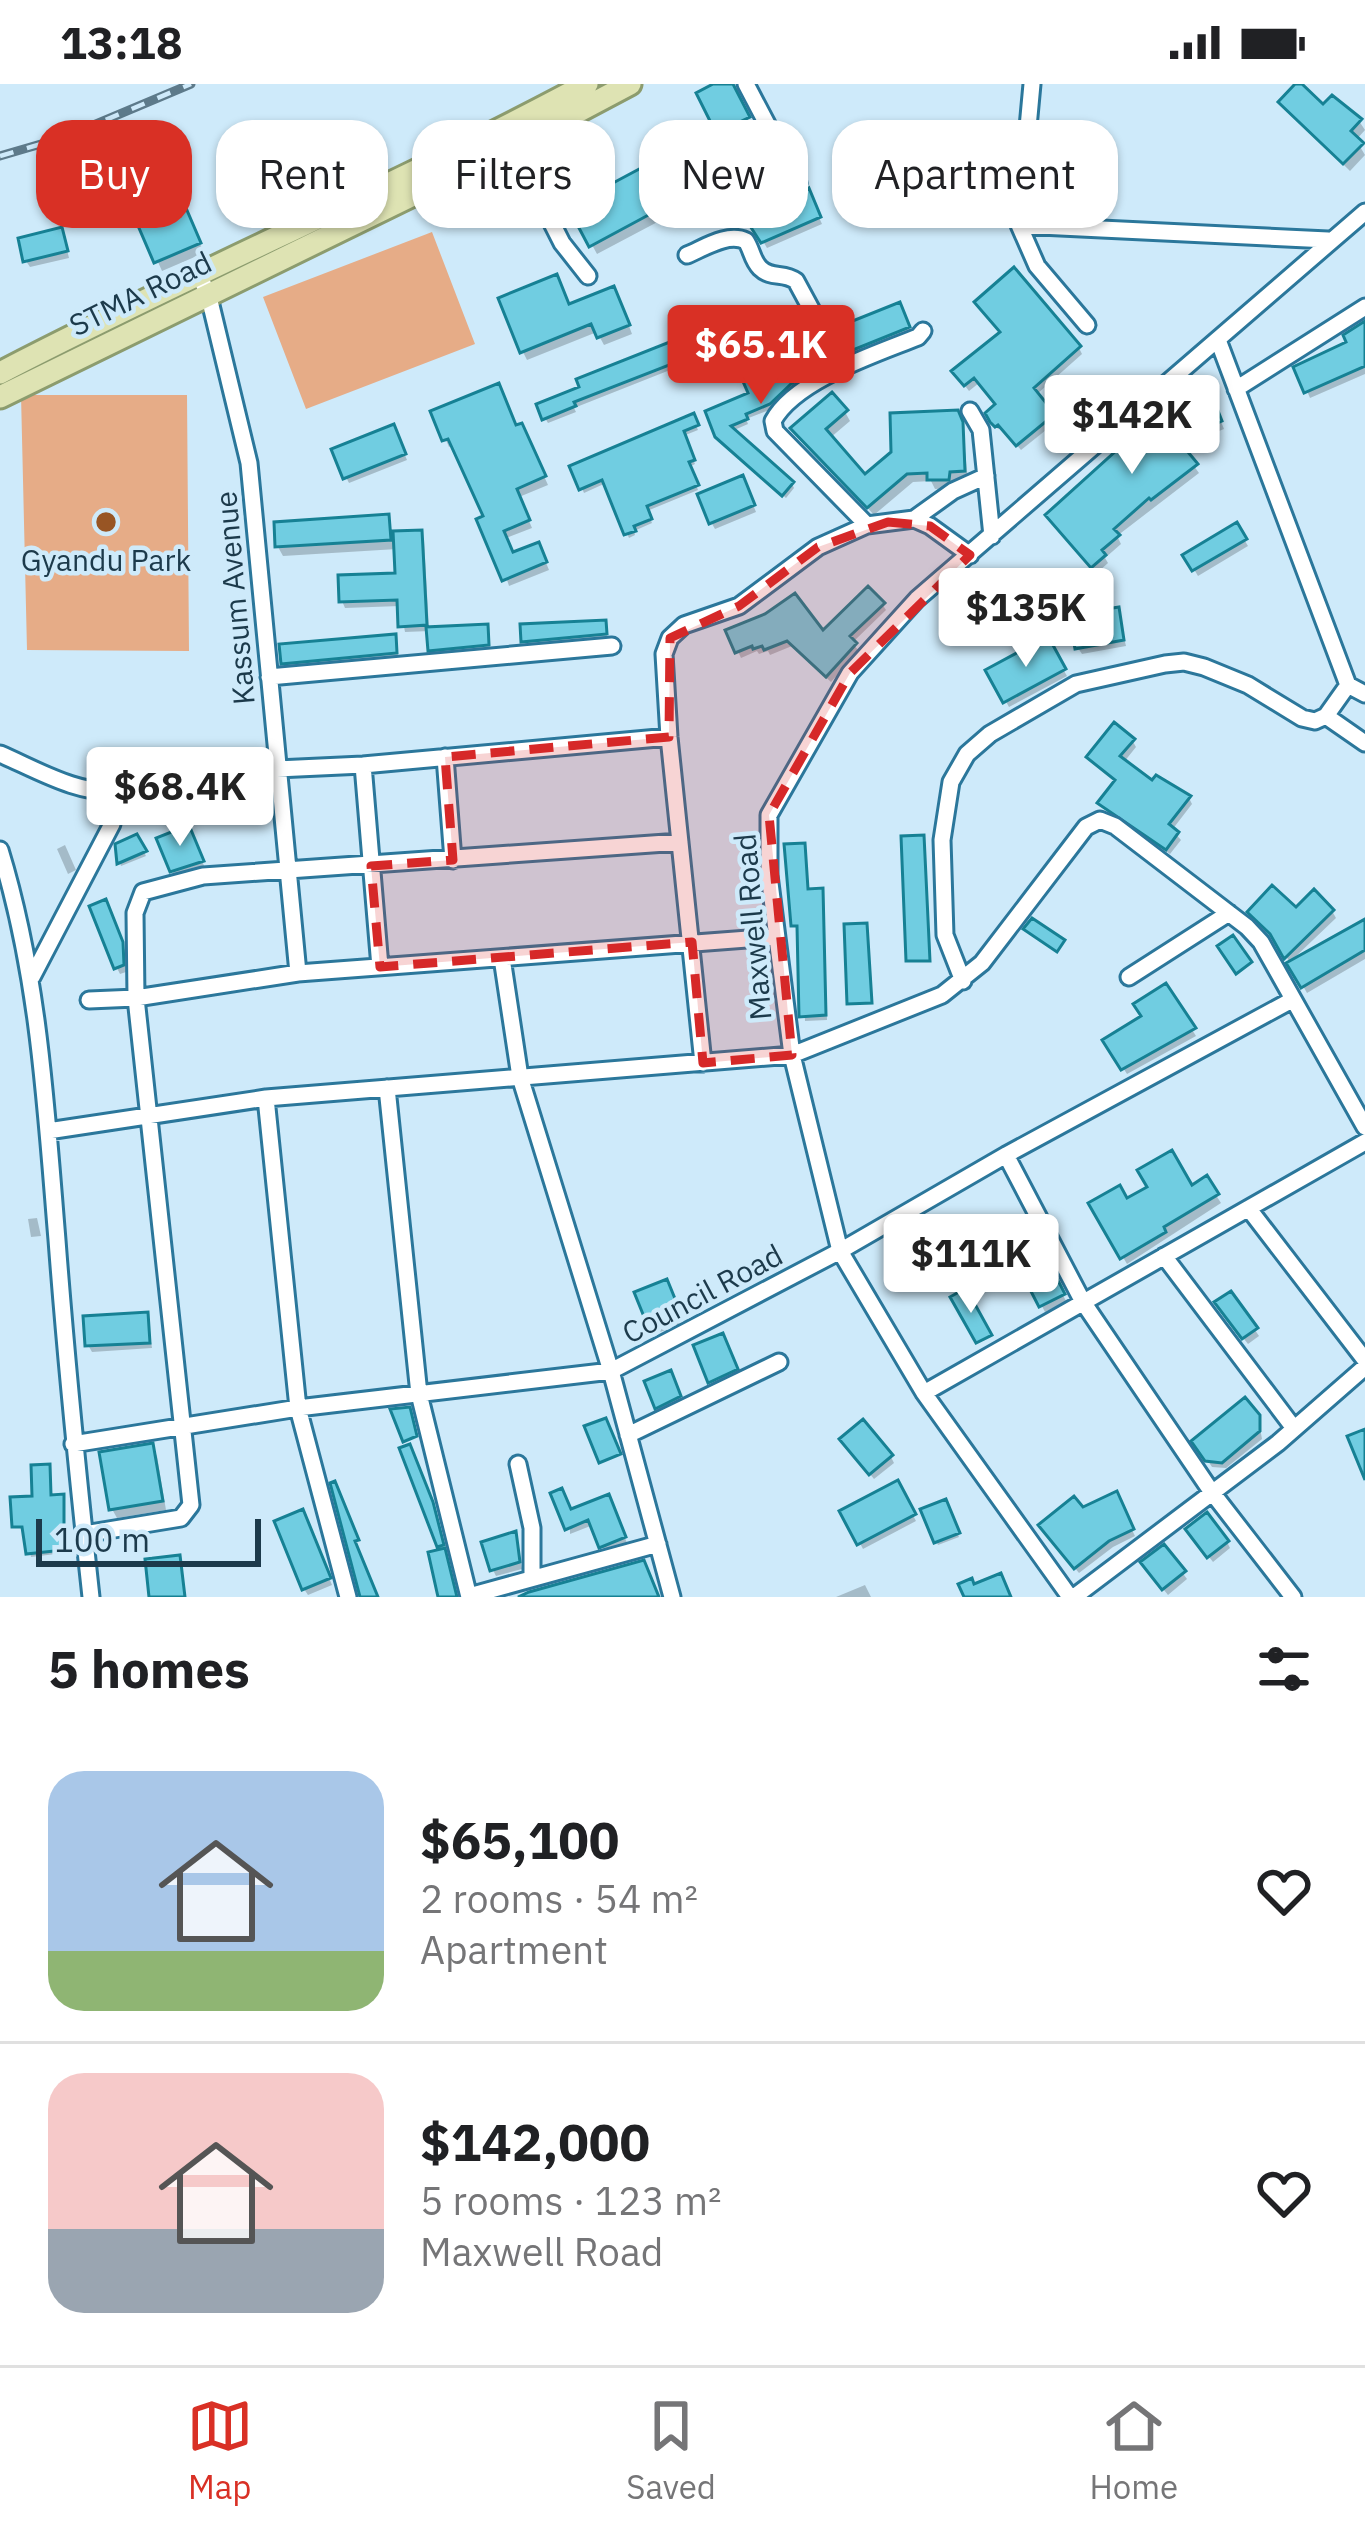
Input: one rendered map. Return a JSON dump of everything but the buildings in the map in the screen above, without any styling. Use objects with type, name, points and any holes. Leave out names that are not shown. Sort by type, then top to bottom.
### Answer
[{"type":"main road","name":"STMA Road","points":[[0,398],[202,282],[587,84]]},
{"type":"main road","name":"STMA Road","points":[[562,120],[630,84]]},
{"type":"main road","name":"STMA Road","points":[[0,374],[412,190]]},
{"type":"street","points":[[746,84],[765,120]]},
{"type":"street","points":[[1028,120],[1032,84]]},
{"type":"street","name":"Maxwell Road","points":[[1072,1597],[924,1393],[840,1251],[792,1055],[775,937],[766,836],[769,815],[850,673],[917,599],[1365,212]]},
{"type":"street","points":[[554,228],[588,276]]},
{"type":"street","points":[[1020,228],[1037,266],[1087,325]]},
{"type":"street","points":[[1081,228],[1328,240]]},
{"type":"street","points":[[687,255],[727,239],[746,241],[754,262],[763,270],[796,281],[843,368]]},
{"type":"street","name":"Kassum Avenue","points":[[202,282],[249,463],[298,973]]},
{"type":"street","points":[[1236,389],[1365,308]]},
{"type":"street","points":[[867,525],[776,431],[773,422],[786,404],[843,368],[923,332]]},
{"type":"street","points":[[1218,340],[1348,685],[1365,694]]},
{"type":"street","points":[[970,411],[981,430],[992,536]]},
{"type":"street","points":[[703,1063],[669,737],[664,654],[670,638],[684,626],[739,606],[818,548],[867,525],[914,519],[952,491],[986,476]]},
{"type":"street","points":[[914,519],[970,555]]},
{"type":"street","points":[[268,677],[612,646]]},
{"type":"street","points":[[963,981],[945,934],[942,840],[951,782],[967,754],[990,734],[1076,684],[1184,662],[1248,686],[1315,721],[1326,716],[1348,685]]},
{"type":"street","points":[[1326,716],[1365,743]]},
{"type":"street","points":[[277,769],[669,737]]},
{"type":"street","points":[[0,754],[52,777],[102,791],[169,779]]},
{"type":"street","points":[[445,757],[453,860]]},
{"type":"street","points":[[363,765],[380,967]]},
{"type":"street","points":[[48,1131],[266,1098],[792,1055],[942,995],[963,981],[982,963],[1085,827],[1100,820],[1115,826],[1261,942],[1365,1127]]},
{"type":"street","points":[[32,977],[112,824]]},
{"type":"street","points":[[84,1534],[181,1518],[189,1512],[184,1425],[136,998],[135,913],[143,892],[203,875],[680,842]]},
{"type":"street","points":[[0,850],[32,977],[91,1597]]},
{"type":"street","points":[[1129,977],[1229,913]]},
{"type":"street","points":[[89,1000],[136,998],[298,973],[775,937]]},
{"type":"street","points":[[502,958],[520,1077],[611,1371],[672,1597]]},
{"type":"street","name":"Council Road","points":[[73,1444],[298,1408],[611,1371],[840,1251],[1292,1000]]},
{"type":"street","points":[[387,1088],[419,1394],[469,1596],[658,1544]]},
{"type":"street","points":[[266,1098],[298,1408],[348,1597]]},
{"type":"street","points":[[924,1393],[1365,1142]]},
{"type":"street","points":[[1006,1155],[1083,1302],[1211,1491],[1293,1597]]},
{"type":"street","points":[[1072,1597],[1278,1443],[1365,1364],[1250,1209]]},
{"type":"street","points":[[1164,1256],[1293,1427]]},
{"type":"street","points":[[628,1435],[779,1362]]},
{"type":"street","points":[[518,1464],[532,1528],[532,1577]]},
{"type":"highlighted area","points":[[888,522],[930,526],[970,555],[850,673],[769,815],[792,1055],[703,1063],[692,942],[380,967],[371,866],[453,860],[445,757],[669,737],[670,638],[739,606],[818,547]]},
{"type":"shaded area","points":[[432,232],[475,344],[306,409],[263,297]]},
{"type":"shaded area","name":"Gyandu Park","points":[[21,395],[187,395],[189,651],[27,650]]},
{"type":"railway","points":[[0,156],[65,137],[191,84]]},
{"type":"place","name":"Gyandu Park","points":[[106,522]]}]
